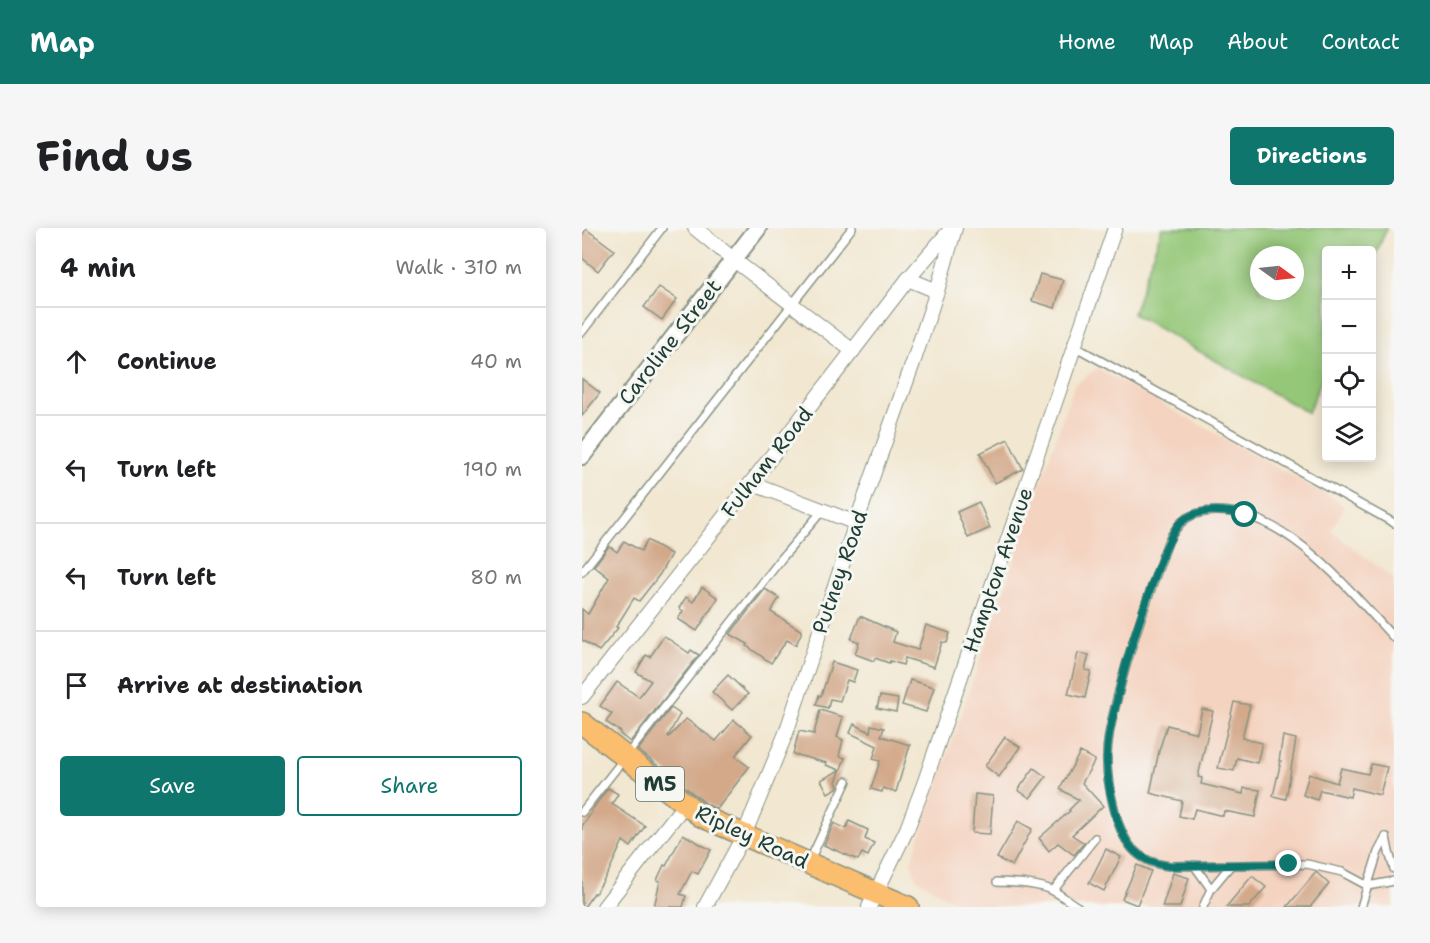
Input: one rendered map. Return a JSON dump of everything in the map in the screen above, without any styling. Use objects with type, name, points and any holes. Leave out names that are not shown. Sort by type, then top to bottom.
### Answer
[{"type":"main road","name":"Ripley Road","points":[[582,723],[701,816],[808,864],[873,900],[908,907]]},
{"type":"street","points":[[694,228],[853,351]]},
{"type":"street","name":"Caroline Street","points":[[582,456],[758,228]]},
{"type":"street","name":"Fulham Road","points":[[582,697],[908,279],[953,228]]},
{"type":"street","name":"Putney Road","points":[[705,907],[744,835],[786,733],[937,291],[953,228]]},
{"type":"street","name":"Hampton Avenue","points":[[873,900],[907,829],[924,784],[1114,228]]},
{"type":"street","points":[[908,279],[937,291]]},
{"type":"street","points":[[751,483],[856,523]]},
{"type":"street","points":[[604,907],[685,804]]},
{"type":"lane","points":[[582,332],[662,228]]},
{"type":"lane","points":[[582,572],[852,228]]},
{"type":"lane","points":[[1074,346],[1394,523]]},
{"type":"lane","points":[[582,812],[782,558],[822,511]]},
{"type":"lane","points":[[1394,638],[1333,572],[1300,544],[1256,519],[1232,512],[1198,513],[1181,522],[1168,542],[1135,633],[1109,732],[1107,764],[1108,785],[1118,824],[1132,848],[1146,861],[1156,864],[1194,865],[1307,864],[1342,872],[1368,886],[1394,882]]},
{"type":"lane","points":[[808,864],[847,781]]},
{"type":"lane","points":[[1361,907],[1378,852],[1386,837],[1394,869]]},
{"type":"lane","points":[[1053,891],[1095,838]]},
{"type":"lane","points":[[1194,865],[1211,889]]},
{"type":"lane","points":[[1203,907],[1211,889],[1231,865]]},
{"type":"lane","points":[[997,882],[1030,884],[1053,891],[1078,907]]},
{"type":"shaded area","points":[[1097,368],[1336,500],[1343,506],[1343,510],[1331,531],[1394,579],[1394,907],[964,907],[916,879],[911,862],[1074,385]]},
{"type":"green space","points":[[1162,228],[1387,228],[1376,254],[1376,246],[1322,246],[1322,378],[1308,413],[1133,314]]},
{"type":"building","points":[[586,229],[614,250],[598,271],[582,258],[582,235]]},
{"type":"building","points":[[1040,274],[1063,280],[1055,308],[1032,301]]},
{"type":"building","points":[[659,287],[677,299],[662,320],[644,307]]},
{"type":"building","points":[[582,379],[600,393],[582,416]]},
{"type":"building","points":[[1008,439],[1023,469],[995,483],[980,453]]},
{"type":"building","points":[[979,502],[990,528],[968,538],[957,512]]},
{"type":"building","points":[[647,540],[671,554],[660,574],[639,601],[634,598],[616,627],[618,628],[599,651],[582,640],[582,609],[588,614],[609,578],[594,566],[609,546],[617,552],[624,541],[641,551]]},
{"type":"building","points":[[702,587],[718,598],[697,631],[678,619],[683,611],[679,608],[686,597],[693,602]]},
{"type":"building","points":[[765,589],[779,598],[771,612],[802,631],[796,645],[787,640],[771,663],[747,646],[748,644],[730,634]]},
{"type":"building","points":[[860,616],[896,632],[893,642],[918,650],[926,625],[950,633],[947,643],[942,642],[934,667],[905,658],[903,665],[875,658],[874,661],[855,654],[859,642],[851,639]]},
{"type":"building","points":[[664,636],[689,653],[691,650],[699,655],[630,742],[620,734],[621,732],[606,722],[612,714],[600,706],[617,682],[639,697],[651,681],[636,672],[646,655],[650,657]]},
{"type":"building","points":[[1078,653],[1089,655],[1085,670],[1091,671],[1085,698],[1068,694]]},
{"type":"building","points":[[832,662],[857,670],[853,682],[847,680],[840,701],[830,699],[828,708],[816,705]]},
{"type":"building","points":[[728,675],[748,694],[732,710],[712,692]]},
{"type":"building","points":[[910,680],[934,687],[926,712],[902,705]]},
{"type":"building","points":[[880,696],[898,699],[896,712],[877,708]]},
{"type":"building","points":[[1234,702],[1250,705],[1242,738],[1262,743],[1257,763],[1237,758],[1234,771],[1218,768]]},
{"type":"building","points":[[671,708],[680,714],[669,737],[686,719],[716,741],[734,720],[752,735],[735,756],[749,767],[717,809],[708,805],[638,750]]},
{"type":"building","points":[[1202,709],[1213,711],[1198,777],[1202,778],[1201,784],[1243,794],[1244,788],[1260,790],[1255,817],[1224,811],[1223,816],[1195,809],[1192,819],[1179,816],[1182,801],[1150,793],[1167,725],[1197,733]]},
{"type":"building","points":[[820,710],[843,717],[837,737],[843,740],[839,756],[845,758],[836,782],[838,786],[828,793],[821,780],[840,770],[826,765],[827,763],[793,754],[799,731],[814,734]]},
{"type":"building","points":[[854,724],[870,732],[871,725],[884,728],[881,736],[910,745],[896,792],[883,788],[882,792],[871,789],[880,761],[873,759],[877,746],[850,733]]},
{"type":"building","points":[[1283,736],[1296,739],[1286,799],[1273,796],[1281,761],[1279,761]]},
{"type":"building","points":[[1005,737],[1020,747],[999,777],[985,766]]},
{"type":"building","points":[[1080,752],[1095,760],[1082,783],[1103,806],[1072,835],[1084,843],[1074,855],[1058,843],[1049,851],[1039,838],[1079,800],[1060,789]]},
{"type":"building","points":[[1371,764],[1387,767],[1380,795],[1352,788],[1350,797],[1320,790],[1317,800],[1303,795],[1309,774],[1337,783],[1341,768],[1368,774]]},
{"type":"building","points":[[1034,768],[1046,777],[1030,798],[1018,790]]},
{"type":"building","points":[[608,788],[618,794],[612,804],[645,826],[631,847],[623,841],[595,894],[582,907],[582,826]]},
{"type":"building","points":[[975,794],[993,796],[990,834],[972,833]]},
{"type":"building","points":[[849,821],[868,830],[865,839],[874,843],[868,856],[862,853],[858,860],[824,845],[834,823],[846,829]]},
{"type":"building","points":[[1018,821],[1032,829],[1012,866],[997,858]]},
{"type":"building","points":[[683,834],[711,850],[698,874],[692,871],[680,894],[686,896],[683,907],[654,907],[660,881],[657,880]]},
{"type":"building","points":[[1106,849],[1121,857],[1104,891],[1089,883]]},
{"type":"building","points":[[1137,865],[1151,871],[1137,905],[1122,899]]},
{"type":"building","points":[[1316,872],[1329,884],[1310,907],[1287,907]]},
{"type":"building","points":[[1173,873],[1189,878],[1180,907],[1162,907]]},
{"type":"building","points":[[1252,876],[1266,887],[1249,907],[1226,907]]},
{"type":"route","points":[[1245,515],[1217,511],[1198,513],[1181,522],[1168,542],[1135,633],[1109,732],[1108,785],[1118,824],[1124,837],[1138,855],[1146,861],[1169,866],[1289,864]]}]
